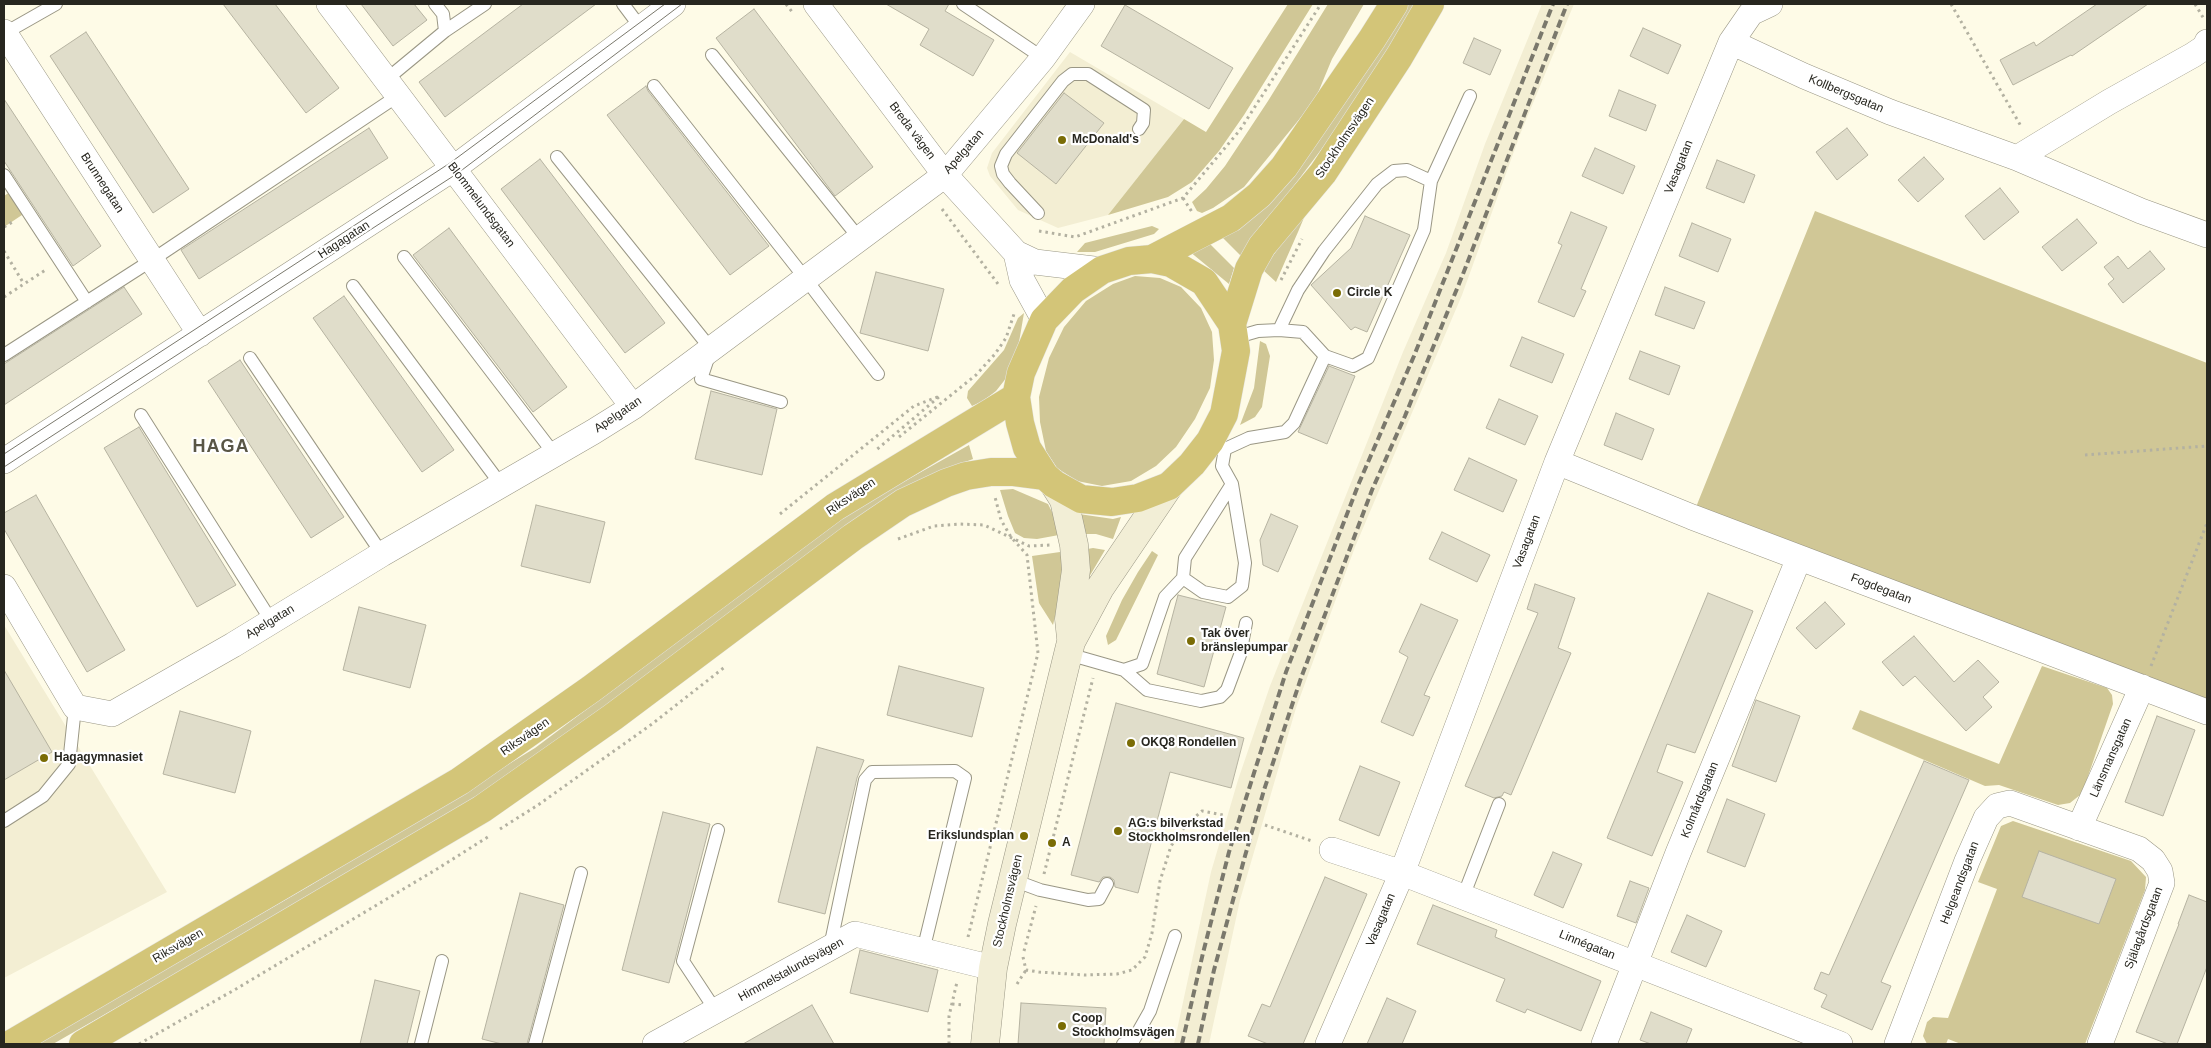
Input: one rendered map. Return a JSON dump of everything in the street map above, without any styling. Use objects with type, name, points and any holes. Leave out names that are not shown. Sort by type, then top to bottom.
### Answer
[{"type":"highway","points":[[1152,259],[1231,218],[1259,195],[1284,167],[1394,4]]},
{"type":"highway","name":"Stockholmsvägen","points":[[1169,486],[1192,464],[1218,445],[1236,351],[1233,331],[1249,269],[1262,246],[1323,173],[1430,4]]},
{"type":"highway","points":[[1050,480],[1027,448],[1020,423],[1016,397],[1021,373],[1044,320],[1073,290],[1102,270],[1129,261],[1152,259],[1171,263],[1204,282],[1233,331]]},
{"type":"highway","name":"Riksvägen","points":[[11,1044],[460,781],[584,695],[835,507],[1016,397]]},
{"type":"highway","points":[[83,1044],[482,809],[597,729],[853,537],[903,503],[966,476],[1006,472],[1050,480],[1081,499],[1112,502],[1138,498],[1169,486]]},
{"type":"main road","name":"Stockholmsvägen","points":[[1050,480],[1064,500],[1074,545],[1076,570],[1070,620],[1070,648]]},
{"type":"main road","name":"Stockholmsvägen","points":[[985,1044],[993,968],[1070,648],[1100,588],[1169,486]]},
{"type":"street","name":"Blommelundsgatan","points":[[329,4],[633,407]]},
{"type":"street","name":"Hagagatan","points":[[4,460],[454,168],[673,4]]},
{"type":"street","name":"Breda vägen","points":[[816,4],[945,175],[1016,253],[1035,262],[1102,270]]},
{"type":"street","name":"Apelgatan","points":[[76,706],[112,714],[272,622],[382,554],[555,455],[633,407],[945,175],[1043,58],[1068,26],[1082,4]]},
{"type":"street","points":[[1731,42],[1751,13],[1770,4]]},
{"type":"street","name":"Brunnegatan","points":[[4,33],[200,334]]},
{"type":"street","points":[[2026,153],[2207,40]]},
{"type":"street","name":"Kollbergsgatan","points":[[1731,42],[1804,76],[1890,112],[2026,153],[2141,210],[2207,235]]},
{"type":"street","name":"Vasagatan","points":[[1328,1044],[1402,873],[1557,462],[1731,42]]},
{"type":"street","name":"Breda vägen","points":[[1016,253],[1022,280],[1044,320]]},
{"type":"street","name":"Fogdegatan","points":[[1557,462],[1799,558],[2207,712]]},
{"type":"street","name":"Kolmårdsgatan","points":[[1604,1044],[1755,662],[1799,558]]},
{"type":"street","points":[[4,587],[76,706]]},
{"type":"street","name":"Länsmansgatan","points":[[2079,828],[2095,796],[2142,687]]},
{"type":"street","name":"Helgeandsgatan","points":[[1898,1044],[1967,861],[1986,818],[1997,806],[2010,804],[2079,828]]},
{"type":"street","name":"Själagårdsgatan","points":[[2079,828],[2139,849],[2153,860],[2160,870],[2162,883],[2100,1044]]},
{"type":"street","name":"Linnégatan","points":[[1332,850],[1402,873],[1840,1044]]},
{"type":"street","name":"Himmelstalundsvägen","points":[[655,1044],[855,934],[993,968]]},
{"type":"lane","points":[[4,33],[56,4]]},
{"type":"lane","points":[[435,4],[443,14],[445,31]]},
{"type":"lane","points":[[4,356],[152,260],[393,87],[445,31],[485,4]]},
{"type":"lane","points":[[623,4],[642,28]]},
{"type":"lane","points":[[963,4],[1043,58]]},
{"type":"lane","points":[[712,55],[858,238]]},
{"type":"lane","points":[[1038,213],[1010,183],[1001,166],[1006,154],[1062,81],[1072,74],[1088,74],[1144,110],[1144,123],[1139,129]]},
{"type":"lane","points":[[654,86],[878,374]]},
{"type":"lane","points":[[1233,331],[1278,330],[1303,332],[1326,356],[1353,366],[1368,358],[1424,230],[1431,181],[1470,96]]},
{"type":"lane","points":[[557,156],[711,349],[701,379],[781,402]]},
{"type":"lane","points":[[1278,330],[1298,290],[1324,251],[1378,184],[1394,171],[1407,170],[1431,181]]},
{"type":"lane","points":[[4,174],[87,302]]},
{"type":"lane","points":[[404,256],[555,455]]},
{"type":"lane","points":[[353,286],[502,486]]},
{"type":"lane","points":[[1183,578],[1202,592],[1228,597],[1242,586],[1245,563],[1232,484],[1222,466],[1218,445],[1285,432],[1294,423],[1326,356]]},
{"type":"lane","points":[[250,358],[382,554]]},
{"type":"lane","points":[[141,415],[272,622]]},
{"type":"lane","points":[[1124,670],[1142,664],[1165,597],[1183,578],[1185,558],[1232,484]]},
{"type":"lane","points":[[1070,648],[1124,670],[1147,690],[1201,701],[1220,697],[1227,690],[1240,655],[1246,623]]},
{"type":"lane","points":[[4,821],[43,796],[69,764],[76,706]]},
{"type":"lane","points":[[830,948],[865,780],[872,772],[955,771],[965,778],[923,951]]},
{"type":"lane","points":[[1464,897],[1499,804]]},
{"type":"lane","points":[[716,1011],[683,961],[718,830]]},
{"type":"lane","points":[[535,1044],[581,873]]},
{"type":"lane","points":[[1013,880],[1040,890],[1088,900],[1099,899],[1107,884]]},
{"type":"lane","points":[[1123,1044],[1133,1041],[1150,1011],[1175,936]]},
{"type":"lane","points":[[421,1044],[442,961]]},
{"type":"path","points":[[1056,265],[1075,237],[1183,198],[1240,130],[1321,4]]},
{"type":"path","points":[[1951,4],[2026,153]]},
{"type":"path","points":[[2195,4],[2207,40]]},
{"type":"path","points":[[4,251],[24,284]]},
{"type":"path","points":[[4,297],[60,261]]},
{"type":"path","points":[[773,520],[914,406],[940,396],[869,458],[976,375],[995,354],[1006,338],[1016,309],[1030,294]]},
{"type":"path","points":[[2085,455],[2207,446]]},
{"type":"path","points":[[2142,687],[2207,523]]},
{"type":"path","points":[[949,1044],[949,1016],[1038,653],[1027,555]]},
{"type":"path","points":[[1265,824],[1302,836],[1332,850]]},
{"type":"shaded area","points":[[1288,4],[1313,4],[1244,115],[1219,151],[1192,182],[1168,197],[1108,215],[1184,119],[1206,132]]},
{"type":"shaded area","points":[[1328,4],[1364,4],[1332,59],[1315,100],[1244,187],[1213,208],[1202,213],[1197,211],[1192,202],[1206,189],[1225,166]]},
{"type":"shaded area","points":[[1408,4],[1419,4],[1354,106],[1281,203],[1260,226],[1241,256],[1220,235],[1396,25]]},
{"type":"shaded area","points":[[1542,4],[1574,4],[1521,132],[1462,295],[1355,547],[1296,708],[1240,900],[1209,1044],[1174,1044],[1211,872],[1238,780],[1270,686],[1403,352],[1446,253],[1485,144]]},
{"type":"shaded area","points":[[1070,52],[1184,119],[1108,215],[1058,228],[1018,210],[990,176],[987,168],[992,153]]},
{"type":"shaded area","points":[[13,190],[28,211],[4,227],[4,196]]},
{"type":"shaded area","points":[[1311,201],[1298,232],[1276,282],[1263,270]]},
{"type":"shaded area","points":[[1815,211],[2207,363],[2207,712],[1692,517]]},
{"type":"shaded area","points":[[1152,226],[1159,229],[1154,234],[1095,252],[1077,252],[1085,243]]},
{"type":"shaded area","points":[[1207,241],[1234,268],[1229,284],[1189,251]]},
{"type":"shaded area","points":[[1135,276],[1160,278],[1181,287],[1201,308],[1212,332],[1214,360],[1210,388],[1195,419],[1176,447],[1156,466],[1131,481],[1102,486],[1077,481],[1057,468],[1046,451],[1040,422],[1039,397],[1049,358],[1064,327],[1086,301],[1113,284]]},
{"type":"shaded area","points":[[1024,313],[1017,354],[1007,377],[996,391],[983,401],[972,406],[967,398],[968,391],[1004,350],[1018,318]]},
{"type":"shaded area","points":[[1260,341],[1266,344],[1270,356],[1262,407],[1255,417],[1240,425],[1254,388]]},
{"type":"shaded area","points":[[969,445],[973,459],[933,474],[541,755],[444,818],[53,1044],[37,1044],[311,885],[535,748],[848,513]]},
{"type":"shaded area","points":[[1013,489],[1048,504],[1055,518],[1059,535],[1037,539],[1024,538],[1015,533],[1000,490]]},
{"type":"shaded area","points":[[1079,514],[1113,519],[1121,517],[1113,539],[1096,534],[1080,534]]},
{"type":"shaded area","points":[[1093,548],[1105,550],[1082,589],[1082,550]]},
{"type":"shaded area","points":[[1152,551],[1158,555],[1116,640],[1108,645],[1106,636],[1122,600]]},
{"type":"shaded area","points":[[1060,552],[1065,575],[1053,625],[1039,603],[1032,556]]},
{"type":"shaded area","name":"Hagagymnasiet","points":[[4,625],[167,892],[4,978]]},
{"type":"shaded area","points":[[2042,666],[2107,688],[2112,695],[2113,704],[2086,782],[2080,795],[2070,803],[2058,805],[1999,785],[1985,786],[1852,729],[1860,710],[1999,764]]},
{"type":"shaded area","points":[[2013,821],[2131,861],[2146,877],[2145,890],[2085,1044],[1961,1044],[1948,1039],[1946,1044],[1927,1044],[1923,1036],[1927,1022],[1933,1017],[1948,1018],[1997,889],[1978,882],[2001,826]]},
{"type":"building","points":[[223,4],[275,4],[339,88],[306,113]]},
{"type":"building","points":[[361,4],[414,4],[427,20],[393,46]]},
{"type":"building","points":[[523,4],[596,4],[445,117],[419,82]]},
{"type":"building","points":[[886,4],[949,4],[945,11],[994,40],[973,76],[920,45],[929,29]]},
{"type":"building","points":[[2097,4],[2148,4],[2072,56],[2013,85],[2000,60],[2034,42],[2036,46]]},
{"type":"building","points":[[1125,5],[1233,68],[1209,109],[1101,46]]},
{"type":"building","points":[[754,9],[873,167],[835,196],[716,38]]},
{"type":"building","points":[[1643,28],[1681,45],[1668,74],[1630,56]]},
{"type":"building","points":[[86,32],[189,189],[153,213],[50,56]]},
{"type":"building","points":[[1474,38],[1501,50],[1490,75],[1463,63]]},
{"type":"building","points":[[646,86],[769,246],[730,275],[607,115]]},
{"type":"building","points":[[1619,90],[1656,105],[1646,131],[1609,116]]},
{"type":"building","points":[[1064,93],[1104,123],[1056,184],[1017,153]]},
{"type":"building","points":[[4,99],[101,246],[73,266],[4,161]]},
{"type":"building","points":[[369,128],[388,158],[199,279],[181,250]]},
{"type":"building","points":[[1847,128],[1868,155],[1837,180],[1816,152]]},
{"type":"building","points":[[1595,148],[1635,166],[1623,194],[1582,176]]},
{"type":"building","points":[[1924,157],[1944,179],[1918,202],[1898,180]]},
{"type":"building","points":[[540,159],[665,323],[625,353],[501,189]]},
{"type":"building","points":[[1717,160],[1755,175],[1744,203],[1706,188]]},
{"type":"building","points":[[2000,188],[2019,212],[1984,240],[1965,216]]},
{"type":"building","points":[[1571,212],[1607,227],[1581,289],[1586,291],[1574,317],[1538,302],[1562,245],[1558,243]]},
{"type":"building","points":[[1365,216],[1410,235],[1367,332],[1355,327],[1351,330],[1311,285],[1351,248]]},
{"type":"building","points":[[2077,219],[2097,243],[2062,271],[2042,247]]},
{"type":"building","points":[[1692,223],[1731,239],[1718,272],[1679,256]]},
{"type":"building","points":[[449,228],[567,387],[533,412],[413,255]]},
{"type":"building","points":[[2150,251],[2165,269],[2123,303],[2108,284],[2114,279],[2104,267],[2118,256],[2128,269]]},
{"type":"building","points":[[876,272],[944,289],[928,351],[860,333]]},
{"type":"building","points":[[124,287],[142,314],[4,405],[4,364]]},
{"type":"building","points":[[1665,287],[1705,302],[1694,329],[1655,315]]},
{"type":"building","points":[[344,296],[454,450],[422,472],[313,318]]},
{"type":"building","points":[[1522,337],[1564,354],[1552,383],[1510,366]]},
{"type":"building","points":[[1640,351],[1680,366],[1669,395],[1629,379]]},
{"type":"building","points":[[240,360],[344,517],[311,538],[208,381]]},
{"type":"building","points":[[1329,366],[1355,376],[1327,444],[1298,432]]},
{"type":"building","points":[[711,391],[777,409],[762,475],[695,459]]},
{"type":"building","points":[[1499,399],[1538,416],[1525,445],[1486,428]]},
{"type":"building","points":[[1616,413],[1654,429],[1642,460],[1604,445]]},
{"type":"building","points":[[139,427],[236,585],[197,607],[104,448]]},
{"type":"building","points":[[1469,458],[1517,480],[1503,512],[1454,490]]},
{"type":"building","points":[[36,495],[125,650],[87,672],[4,529],[4,513]]},
{"type":"building","points":[[536,505],[605,522],[590,583],[521,566]]},
{"type":"building","points":[[1271,514],[1298,526],[1278,572],[1263,565],[1260,540]]},
{"type":"building","points":[[1442,532],[1490,555],[1477,582],[1429,559]]},
{"type":"building","points":[[1535,584],[1575,598],[1558,648],[1571,653],[1511,795],[1504,792],[1502,796],[1494,798],[1465,786],[1538,613],[1527,609]]},
{"type":"building","points":[[1708,593],[1753,611],[1695,753],[1667,744],[1657,772],[1683,782],[1652,856],[1607,838]]},
{"type":"building","name":"Tak över bränslepumpar","points":[[1178,595],[1226,607],[1204,687],[1157,674]]},
{"type":"building","points":[[1825,602],[1845,624],[1816,649],[1796,628]]},
{"type":"building","points":[[1421,604],[1458,620],[1424,695],[1430,697],[1413,736],[1381,722],[1408,657],[1399,652]]},
{"type":"building","points":[[359,607],[426,625],[410,688],[343,670]]},
{"type":"building","points":[[1914,636],[1954,682],[1978,660],[1999,682],[1983,697],[1992,707],[1966,731],[1915,676],[1903,686],[1882,662]]},
{"type":"building","points":[[899,666],[984,688],[972,737],[887,715]]},
{"type":"building","points":[[4,670],[52,752],[4,780]]},
{"type":"building","points":[[1756,700],[1800,716],[1776,782],[1732,766]]},
{"type":"building","name":"AG:s bilverkstad Stockholmsrondellen","points":[[1116,703],[1244,738],[1231,788],[1170,772],[1138,893],[1115,887],[1114,880],[1110,877],[1103,877],[1099,882],[1071,875]]},
{"type":"building","points":[[180,711],[251,731],[235,793],[163,774]]},
{"type":"building","points":[[2157,716],[2195,730],[2163,816],[2125,802]]},
{"type":"building","points":[[817,747],[864,760],[857,778],[825,914],[778,902]]},
{"type":"building","points":[[1924,761],[1969,780],[1881,982],[1891,986],[1872,1030],[1821,1007],[1827,995],[1814,989],[1821,972],[1829,975]]},
{"type":"building","points":[[1360,766],[1400,782],[1379,836],[1339,820]]},
{"type":"building","points":[[1727,799],[1765,814],[1745,867],[1707,852]]},
{"type":"building","points":[[663,812],[710,824],[669,983],[622,970]]},
{"type":"building","points":[[2039,851],[2116,879],[2099,924],[2022,897]]},
{"type":"building","points":[[1553,852],[1582,864],[1563,908],[1534,895]]},
{"type":"building","points":[[1325,877],[1367,894],[1303,1044],[1268,1044],[1248,1036],[1262,1004],[1270,1007]]},
{"type":"building","points":[[1630,881],[1649,888],[1636,923],[1617,916]]},
{"type":"building","points":[[520,893],[564,905],[527,1044],[502,1044],[482,1039]]},
{"type":"building","points":[[2189,895],[2207,902],[2207,967],[2177,1044],[2168,1044],[2136,1032]]},
{"type":"building","points":[[1433,905],[1497,930],[1495,937],[1601,981],[1581,1031],[1527,1009],[1525,1013],[1496,1001],[1505,979],[1417,944]]},
{"type":"building","points":[[1687,915],[1722,931],[1706,967],[1671,952]]},
{"type":"building","points":[[860,950],[938,970],[928,1012],[850,993]]},
{"type":"building","points":[[375,980],[420,991],[407,1044],[360,1044]]},
{"type":"building","points":[[1387,998],[1416,1011],[1402,1044],[1367,1044]]},
{"type":"building","name":"Coop Stockholmsvägen","points":[[1021,1003],[1106,1008],[1104,1044],[1018,1044]]},
{"type":"building","points":[[812,1005],[834,1044],[743,1044]]},
{"type":"building","points":[[1651,1012],[1692,1029],[1686,1044],[1651,1044],[1640,1040]]},
{"type":"tram line","points":[[4,454],[450,163],[665,4]]},
{"type":"tram line","points":[[4,467],[458,173],[682,4]]},
{"type":"railway","points":[[1182,1044],[1229,852],[1286,672],[1359,483],[1414,356],[1553,4]]},
{"type":"railway","points":[[1198,1044],[1214,970],[1245,856],[1264,790],[1301,678],[1372,490],[1405,416],[1463,274],[1567,4]]},
{"type":"place","name":"McDonald's","points":[[1062,140]]},
{"type":"place","name":"Circle K","points":[[1337,293]]},
{"type":"place","name":"Tak över bränslepumpar","points":[[1191,641]]},
{"type":"place","name":"OKQ8 Rondellen","points":[[1131,743]]},
{"type":"place","name":"Hagagymnasiet","points":[[44,758]]},
{"type":"place","name":"AG:s bilverkstad Stockholmsrondellen","points":[[1118,831]]},
{"type":"place","name":"Erikslundsplan","points":[[1024,836]]},
{"type":"place","name":"A","points":[[1052,843]]},
{"type":"place","name":"Coop Stockholmsvägen","points":[[1062,1026]]},
{"type":"district","name":"HAGA","points":[[221,447]]}]
